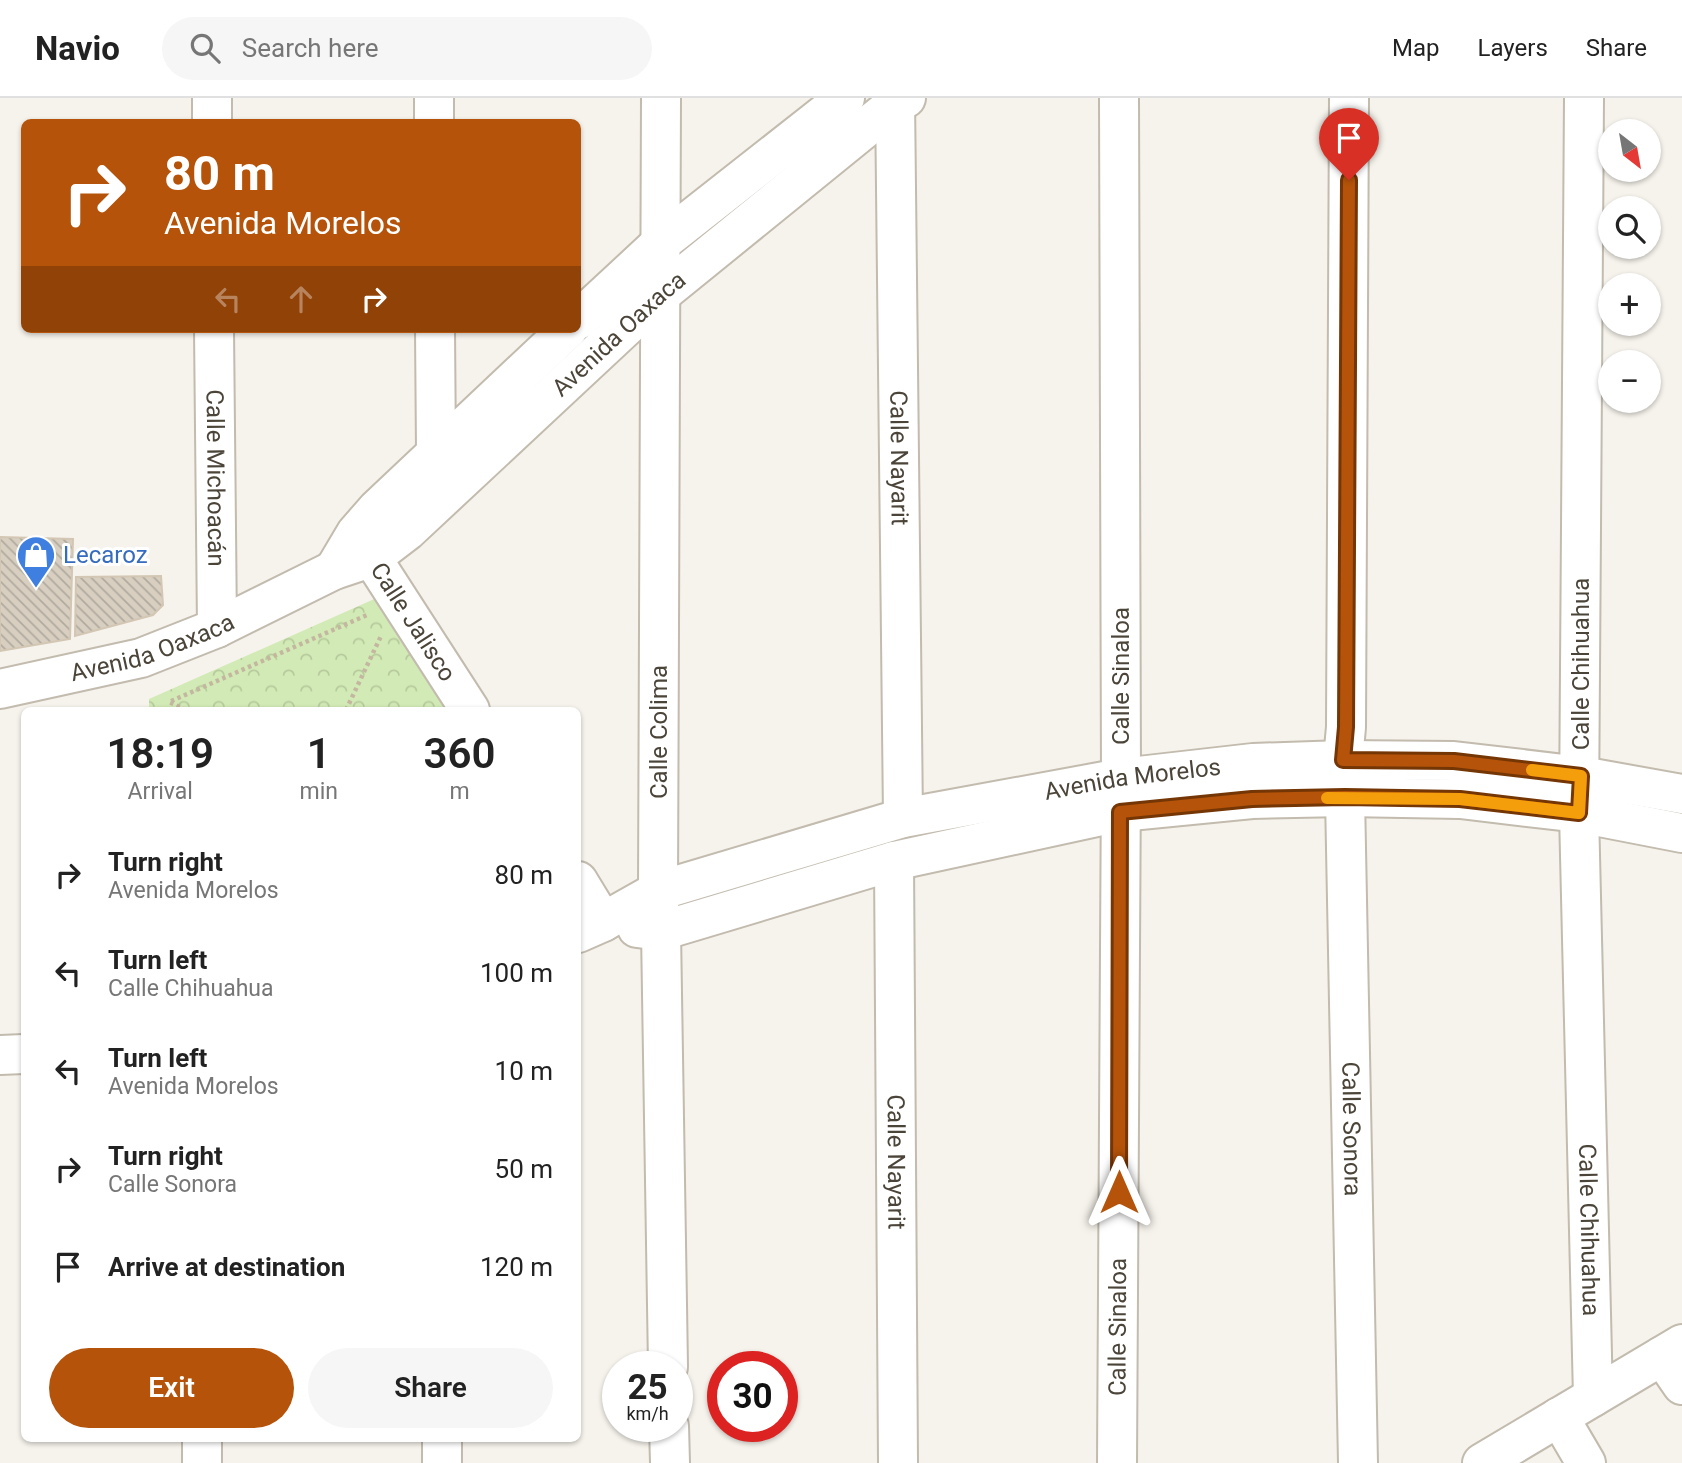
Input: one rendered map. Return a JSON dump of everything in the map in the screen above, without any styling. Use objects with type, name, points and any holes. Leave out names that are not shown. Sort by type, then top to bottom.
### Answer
[{"type":"street","points":[[212,98],[212,119]]},
{"type":"street","points":[[434,98],[434,119]]},
{"type":"street","name":"Calle Colima","points":[[662,98],[658,891],[661,931],[668,1351]]},
{"type":"street","name":"Avenida Oaxaca","points":[[581,317],[662,242],[845,98]]},
{"type":"street","name":"Calle Sinaloa","points":[[1117,1463],[1121,795],[1119,98]]},
{"type":"street","name":"Calle Sonora","points":[[1349,98],[1344,779],[1358,1463]]},
{"type":"street","name":"Calle Chihuahua","points":[[1584,98],[1579,813],[1593,1397]]},
{"type":"street","name":"Avenida Oaxaca","points":[[18,695],[142,657],[217,628],[334,570],[365,545],[407,531],[661,294],[899,100]]},
{"type":"street","name":"Calle Nayarit","points":[[899,100],[903,818]]},
{"type":"street","name":"Calle Michoacán","points":[[214,333],[217,628]]},
{"type":"street","points":[[435,333],[436,453]]},
{"type":"street","name":"Avenida Oaxaca","points":[[365,545],[377,509],[564,333]]},
{"type":"street","name":"Calle Jalisco","points":[[365,545],[468,707]]},
{"type":"street","name":"Avenida Morelos","points":[[590,928],[658,891],[903,818],[1121,795],[1252,799],[1344,779],[1454,761],[1581,776],[1682,794]]},
{"type":"street","name":"Avenida Morelos","points":[[1344,779],[1460,799],[1579,813],[1682,833]]},
{"type":"street","name":"Avenida Morelos","points":[[590,928],[661,931],[1121,795]]},
{"type":"street","name":"Calle Nayarit","points":[[894,861],[898,1463]]},
{"type":"street","points":[[581,893],[590,928]]},
{"type":"street","points":[[0,1055],[21,1054]]},
{"type":"street","points":[[1482,1463],[1593,1397],[1675,1362]]},
{"type":"street","points":[[1559,1417],[1586,1463]]},
{"type":"street","points":[[202,1442],[202,1463]]},
{"type":"street","points":[[442,1442],[442,1463]]},
{"type":"street","points":[[669,1442],[670,1463]]},
{"type":"path","points":[[169,702],[372,614]]},
{"type":"path","points":[[169,702],[169,707]]},
{"type":"path","points":[[169,702],[180,707]]},
{"type":"green space","points":[[399,588],[461,707],[149,707],[149,699]]},
{"type":"building","name":"Lecaroz","points":[[0,537],[73,539],[70,639],[0,651]]},
{"type":"building","points":[[161,576],[163,605],[153,615],[75,636],[76,577]]},
{"type":"slow traffic","points":[[1327,798],[1460,799],[1579,813],[1581,776],[1532,770]]},
{"type":"place","name":"Lecaroz","points":[[36,589]]},
{"type":"route","points":[[1119,1192],[1120,812],[1252,799],[1345,797],[1460,799],[1579,813],[1581,776],[1454,761],[1343,760],[1346,727],[1349,180]]}]
